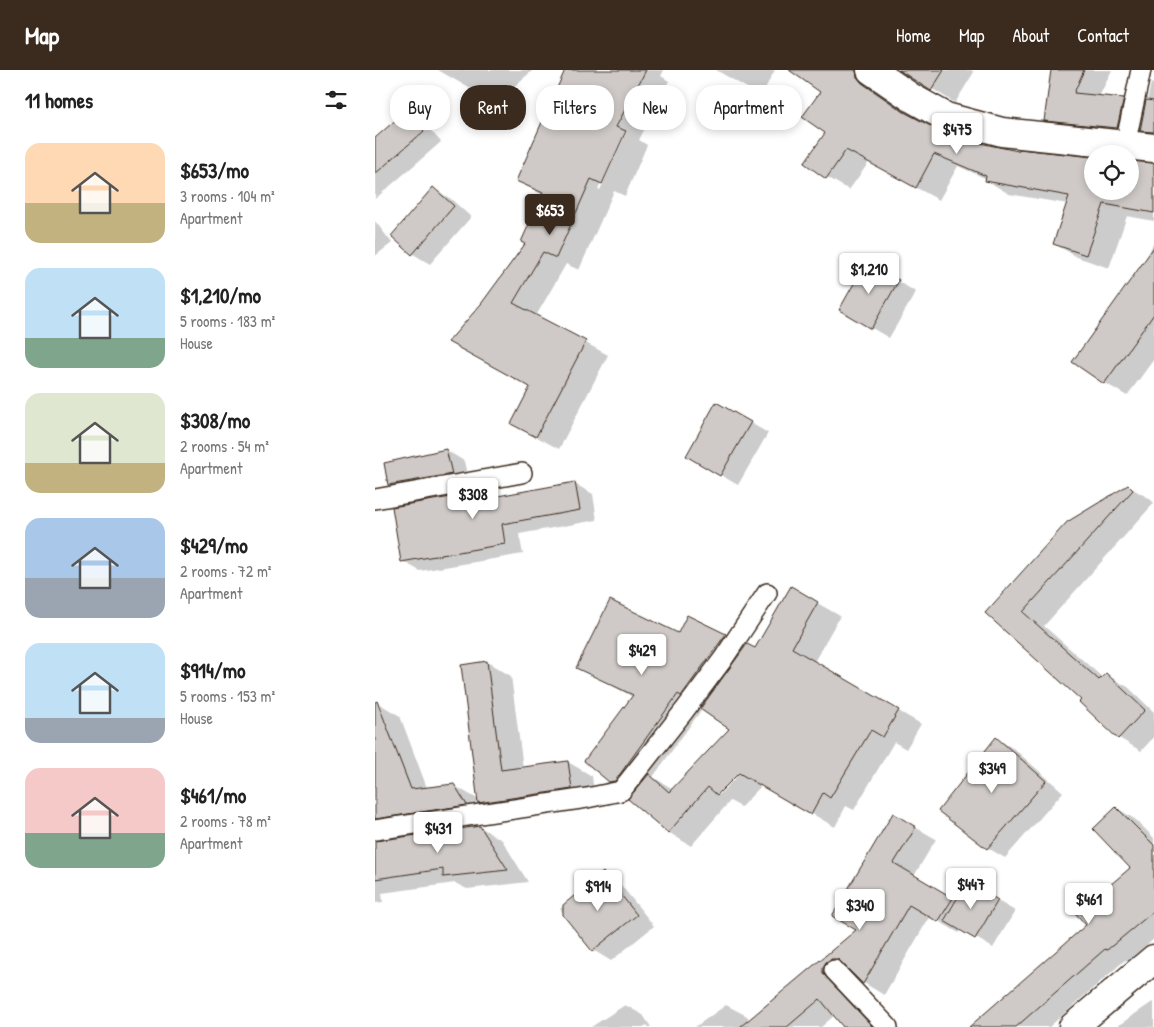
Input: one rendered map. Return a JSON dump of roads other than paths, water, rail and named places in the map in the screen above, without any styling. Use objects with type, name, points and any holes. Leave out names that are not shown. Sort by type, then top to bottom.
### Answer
[{"type":"street","points":[[871,70],[912,98],[946,117],[1003,132],[1125,145]]},
{"type":"street","points":[[1139,146],[1154,148]]},
{"type":"street","points":[[1073,1027],[1154,959]]},
{"type":"lane","points":[[1125,145],[1141,70]]},
{"type":"lane","points":[[375,499],[522,473]]},
{"type":"lane","points":[[375,830],[587,798],[621,791],[701,689],[767,593]]},
{"type":"lane","points":[[835,970],[887,1027]]}]
